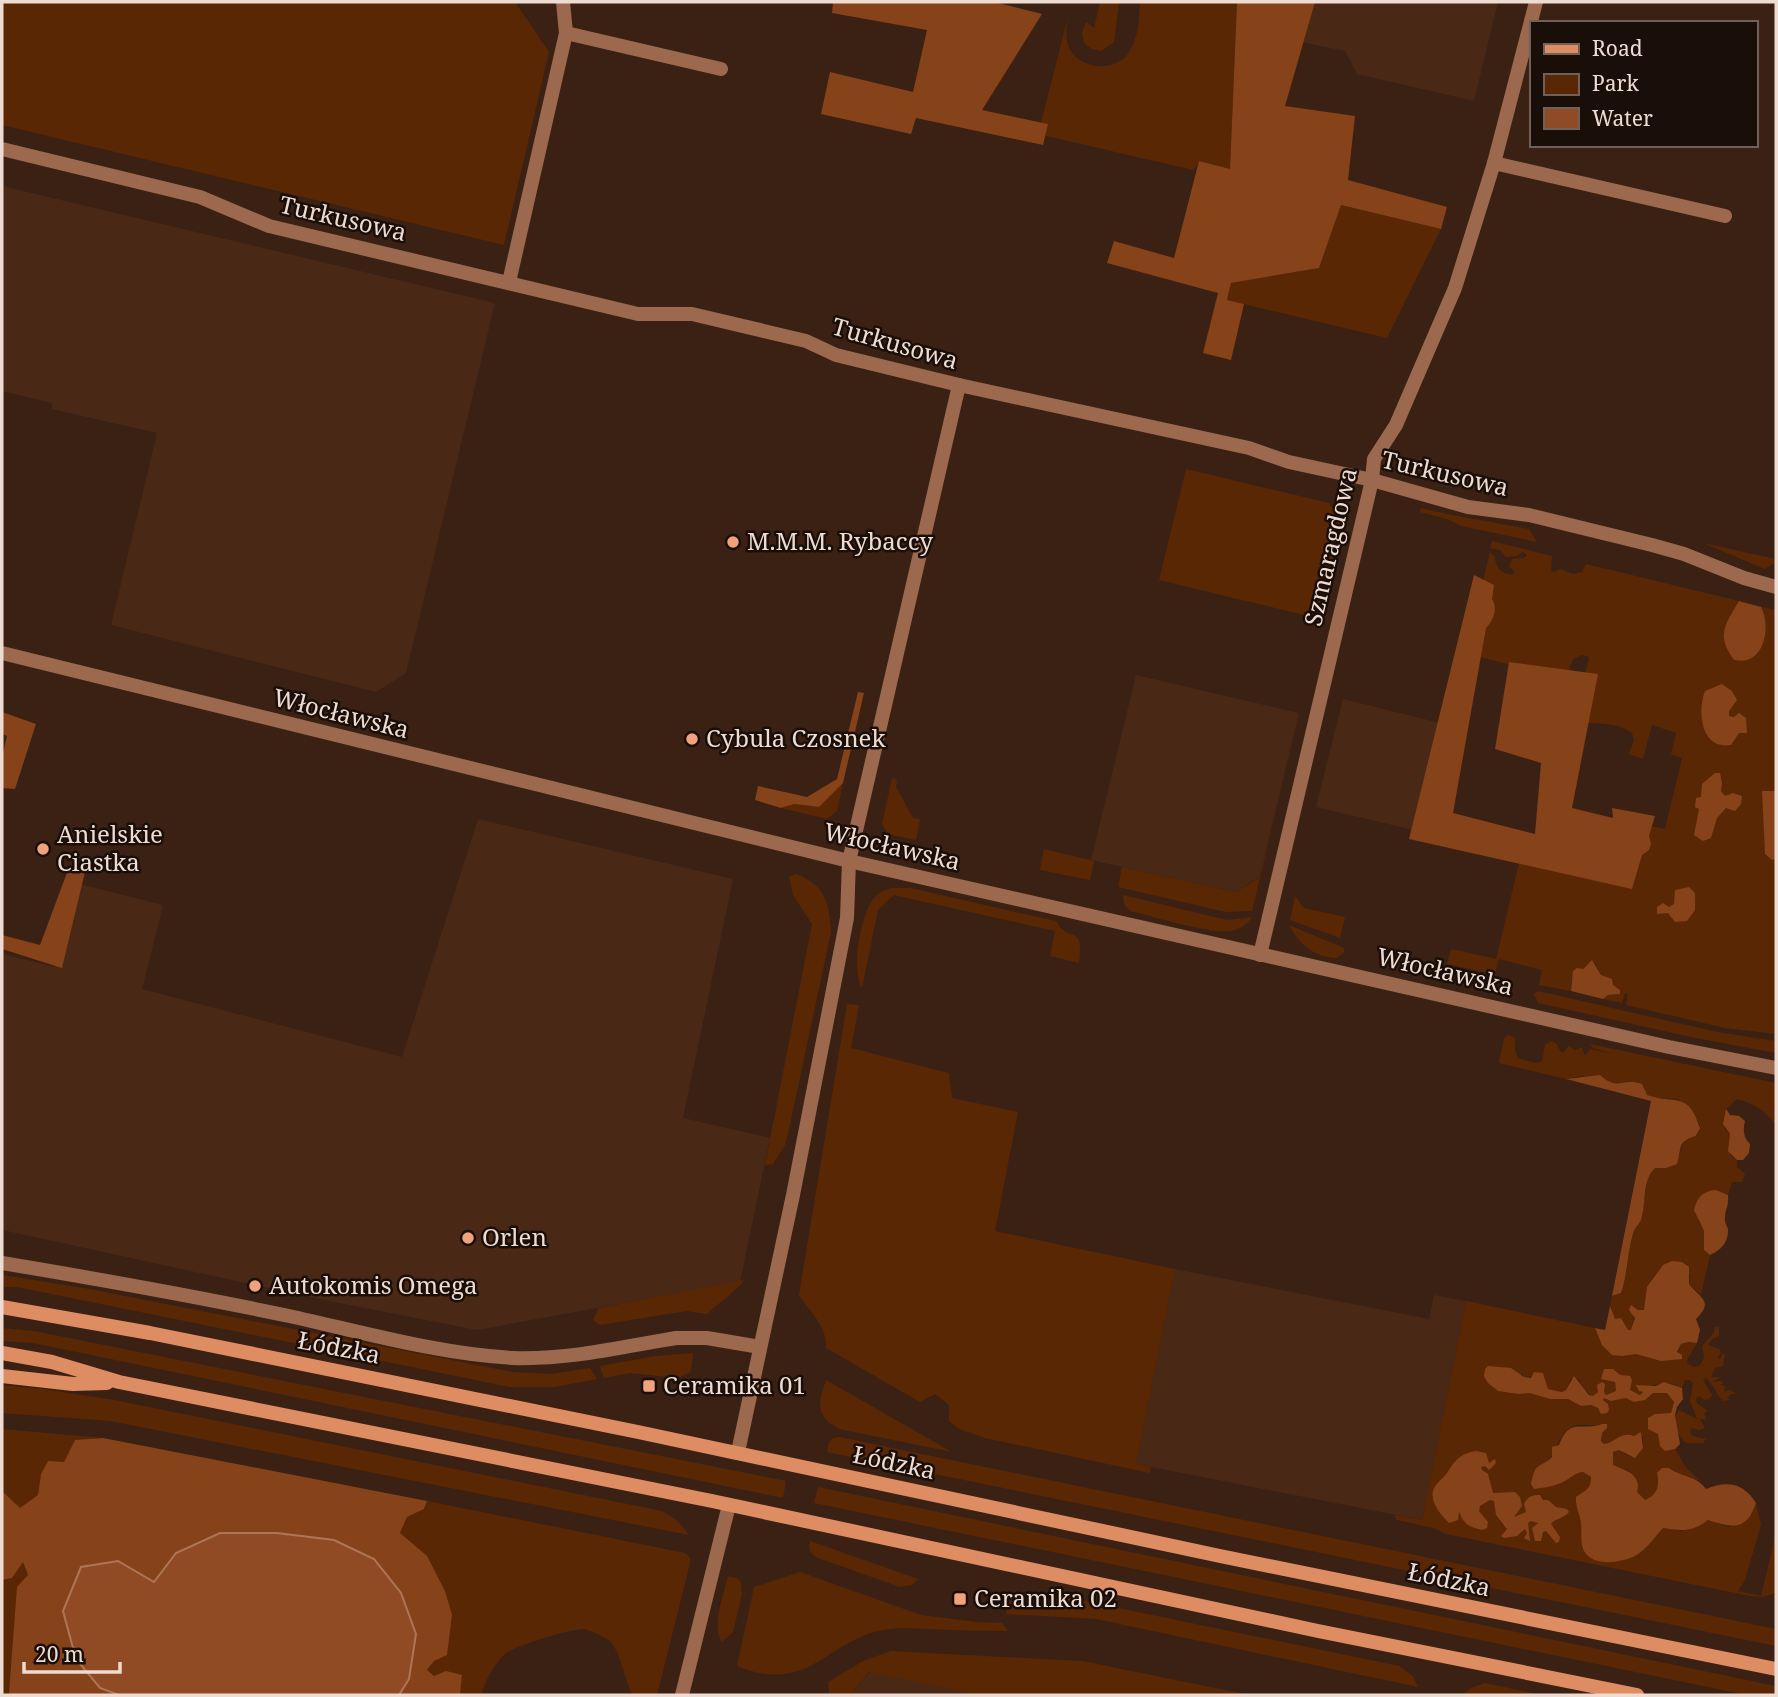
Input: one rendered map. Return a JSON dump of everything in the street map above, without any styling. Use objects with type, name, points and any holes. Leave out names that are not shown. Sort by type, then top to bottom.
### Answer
[{"type":"main road","name":"Łódzka","points":[[2,1307],[150,1333],[738,1452],[1220,1556],[1776,1669]]},
{"type":"main road","points":[[2,1353],[52,1362],[119,1382],[729,1504],[1318,1631],[1637,1695]]},
{"type":"main road","points":[[2,1376],[73,1384],[119,1382]]},
{"type":"street","points":[[509,282],[566,33],[563,2]]},
{"type":"street","name":"Szmaragdowa","points":[[1531,21],[1536,2]]},
{"type":"street","name":"Szmaragdowa","points":[[1260,955],[1372,480],[1374,459],[1396,425],[1455,288],[1494,163],[1530,25]]},
{"type":"street","points":[[566,33],[721,69]]},
{"type":"street","name":"Turkusowa","points":[[2,149],[200,197],[269,226],[638,314],[692,314],[806,341],[836,355],[960,385],[1249,448],[1289,462],[1372,480],[1468,507],[1529,515],[1652,545],[1776,587]]},
{"type":"street","points":[[1494,163],[1725,216]]},
{"type":"street","points":[[738,1452],[795,1184],[847,918],[849,861],[960,385]]},
{"type":"street","name":"Włocławska","points":[[2,653],[849,861],[1702,1054],[1776,1068]]},
{"type":"street","points":[[2,1263],[253,1308],[426,1346],[483,1355],[513,1358],[570,1357],[692,1337],[760,1347]]},
{"type":"street","points":[[682,1695],[729,1504]]},
{"type":"shaded area","points":[[833,2],[994,2],[1042,14],[982,110],[1048,124],[1043,145],[916,118],[911,134],[821,114],[830,72],[913,92],[927,30],[832,13]]},
{"type":"shaded area","points":[[1237,2],[1315,2],[1285,106],[1355,116],[1348,180],[1447,207],[1441,229],[1341,205],[1319,268],[1231,283],[1227,300],[1244,304],[1231,360],[1203,353],[1218,293],[1107,263],[1114,241],[1174,258],[1199,161],[1230,169]]},
{"type":"shaded area","points":[[1302,2],[1498,2],[1474,101],[1357,74],[1345,51],[1292,40]]},
{"type":"shaded area","points":[[2,186],[495,303],[406,673],[376,692],[111,625],[157,433],[52,409],[52,403],[2,391]]},
{"type":"shaded area","points":[[1474,575],[1494,585],[1492,599],[1495,610],[1486,628],[1453,813],[1535,834],[1541,763],[1495,749],[1509,662],[1598,674],[1572,808],[1613,818],[1612,808],[1655,816],[1649,836],[1651,844],[1649,850],[1642,855],[1632,889],[1409,839]]},
{"type":"shaded area","points":[[1739,601],[1761,607],[1766,625],[1759,652],[1744,661],[1734,660],[1724,637],[1724,630]]},
{"type":"shaded area","points":[[1136,675],[1299,713],[1259,877],[1236,892],[1091,860]]},
{"type":"shaded area","points":[[1722,684],[1732,691],[1737,700],[1729,711],[1729,716],[1734,717],[1739,713],[1746,718],[1747,733],[1739,733],[1731,745],[1713,742],[1707,736],[1702,719],[1705,691]]},
{"type":"shaded area","points":[[858,692],[864,693],[843,783],[819,807],[794,804],[781,808],[755,800],[758,786],[807,797],[837,779]]},
{"type":"shaded area","points":[[1343,699],[1448,725],[1422,832],[1316,807]]},
{"type":"shaded area","points":[[2,712],[36,724],[15,789],[2,788],[2,757],[7,736],[2,734]]},
{"type":"shaded area","points":[[1715,773],[1720,773],[1721,791],[1725,796],[1733,793],[1742,796],[1741,804],[1735,811],[1726,808],[1717,818],[1711,838],[1703,841],[1694,835],[1699,809],[1695,807],[1696,798],[1701,797],[1702,784]]},
{"type":"shaded area","points":[[1762,791],[1776,791],[1776,859],[1772,860],[1765,854]]},
{"type":"shaded area","points":[[478,819],[733,879],[683,1118],[770,1138],[740,1282],[477,1330],[324,1300],[2,1230],[2,954],[55,967],[76,883],[163,905],[142,989],[402,1057]]},
{"type":"shaded area","points":[[68,870],[85,872],[62,968],[2,949],[2,935],[40,945]]},
{"type":"shaded area","points":[[1689,887],[1695,893],[1695,910],[1687,921],[1675,922],[1668,913],[1657,914],[1657,907],[1663,903],[1669,907],[1674,904],[1675,890]]},
{"type":"shaded area","points":[[1592,960],[1601,975],[1612,979],[1620,994],[1608,995],[1603,999],[1571,991],[1573,971],[1577,968],[1583,969]]},
{"type":"shaded area","points":[[1600,1075],[1612,1083],[1642,1084],[1647,1095],[1685,1103],[1691,1108],[1700,1128],[1696,1136],[1683,1143],[1677,1164],[1655,1168],[1651,1174],[1646,1186],[1641,1220],[1631,1241],[1621,1293],[1612,1296],[1651,1101],[1566,1079]]},
{"type":"shaded area","points":[[1726,1109],[1730,1115],[1739,1116],[1745,1121],[1744,1133],[1750,1144],[1749,1153],[1743,1160],[1737,1160],[1728,1151],[1730,1134],[1723,1124]]},
{"type":"shaded area","points":[[1716,1190],[1728,1195],[1725,1219],[1728,1234],[1723,1245],[1710,1255],[1704,1250],[1704,1231],[1694,1210],[1701,1196]]},
{"type":"shaded area","points":[[1672,1261],[1682,1262],[1689,1267],[1689,1284],[1704,1300],[1704,1308],[1696,1319],[1700,1330],[1697,1343],[1681,1344],[1677,1352],[1682,1355],[1682,1359],[1661,1361],[1636,1354],[1612,1355],[1602,1345],[1595,1328],[1605,1330],[1610,1306],[1615,1319],[1621,1318],[1628,1330],[1631,1330],[1635,1318],[1629,1310],[1631,1305],[1638,1310],[1644,1310],[1647,1287],[1663,1265]]},
{"type":"shaded area","points":[[1175,1269],[1429,1319],[1434,1295],[1466,1301],[1422,1520],[1136,1464]]},
{"type":"shaded area","points":[[1488,1366],[1511,1368],[1524,1377],[1531,1378],[1534,1372],[1543,1373],[1548,1389],[1562,1392],[1574,1376],[1589,1395],[1593,1396],[1598,1392],[1597,1385],[1602,1382],[1605,1384],[1606,1395],[1616,1391],[1615,1382],[1601,1379],[1604,1369],[1613,1369],[1620,1375],[1630,1376],[1630,1390],[1640,1395],[1643,1392],[1639,1391],[1636,1385],[1656,1386],[1664,1382],[1682,1388],[1683,1399],[1675,1415],[1680,1444],[1675,1449],[1665,1451],[1660,1446],[1658,1434],[1648,1429],[1648,1418],[1655,1414],[1671,1413],[1674,1402],[1667,1393],[1653,1393],[1645,1400],[1634,1402],[1626,1398],[1611,1401],[1604,1398],[1609,1410],[1601,1414],[1598,1408],[1591,1405],[1581,1406],[1568,1399],[1498,1391],[1484,1376]]},
{"type":"shaded area","points":[[1607,1424],[1602,1433],[1601,1441],[1604,1444],[1641,1432],[1643,1448],[1635,1458],[1619,1450],[1613,1452],[1613,1465],[1635,1477],[1637,1492],[1645,1500],[1657,1490],[1657,1473],[1662,1468],[1669,1468],[1698,1481],[1706,1489],[1728,1484],[1740,1487],[1756,1503],[1748,1519],[1731,1526],[1708,1520],[1687,1530],[1663,1528],[1647,1547],[1635,1556],[1615,1562],[1594,1560],[1583,1548],[1576,1500],[1576,1497],[1589,1487],[1591,1477],[1583,1472],[1549,1487],[1534,1489],[1531,1484],[1536,1468],[1552,1457],[1552,1447],[1559,1445],[1567,1431]]},
{"type":"shaded area","points":[[103,1438],[427,1501],[424,1509],[407,1517],[400,1533],[427,1556],[445,1591],[452,1615],[447,1655],[434,1661],[427,1670],[434,1676],[446,1671],[462,1675],[460,1694],[11,1695],[9,1693],[17,1587],[28,1575],[23,1562],[12,1578],[2,1580],[2,1491],[20,1508],[38,1495],[41,1474],[48,1461],[64,1462],[75,1440]]},
{"type":"shaded area","points":[[1476,1451],[1486,1453],[1489,1463],[1495,1459],[1496,1463],[1489,1470],[1485,1466],[1481,1467],[1488,1474],[1493,1493],[1515,1492],[1520,1497],[1522,1506],[1514,1517],[1526,1512],[1524,1504],[1535,1495],[1540,1495],[1543,1500],[1548,1500],[1556,1507],[1567,1509],[1567,1514],[1551,1524],[1560,1537],[1559,1542],[1556,1543],[1546,1531],[1543,1532],[1541,1541],[1535,1541],[1532,1528],[1538,1523],[1531,1521],[1528,1523],[1530,1541],[1524,1538],[1527,1533],[1525,1529],[1517,1536],[1504,1538],[1501,1536],[1507,1529],[1496,1515],[1494,1501],[1490,1500],[1480,1506],[1479,1511],[1488,1522],[1487,1528],[1482,1530],[1470,1526],[1459,1512],[1458,1520],[1449,1523],[1445,1519],[1435,1506],[1433,1490],[1459,1458]]},
{"type":"shaded area","points":[[874,1667],[1022,1695],[850,1695]]},
{"type":"green space","points":[[2,2],[515,2],[549,52],[504,245],[2,125]]},
{"type":"green space","points":[[1100,2],[1119,2],[1114,42],[1101,51],[1084,43],[1082,32],[1086,22],[1094,28]]},
{"type":"green space","points":[[1140,2],[1237,2],[1230,170],[1200,161],[1193,170],[1038,134],[1068,17],[1066,34],[1070,50],[1082,61],[1106,66],[1121,60],[1131,49],[1138,29]]},
{"type":"green space","points":[[1341,205],[1441,229],[1387,338],[1227,300],[1231,283],[1319,268]]},
{"type":"green space","points":[[1186,469],[1329,503],[1344,528],[1321,619],[1159,580]]},
{"type":"green space","points":[[1421,508],[1529,529],[1537,542],[1462,526],[1420,512]]},
{"type":"green space","points":[[1492,541],[1552,556],[1551,571],[1554,572],[1560,569],[1573,574],[1582,572],[1586,564],[1739,601],[1728,623],[1725,637],[1734,660],[1744,660],[1759,651],[1766,625],[1761,607],[1776,610],[1776,1034],[1725,1028],[1626,1005],[1628,994],[1625,993],[1622,1003],[1603,999],[1608,995],[1619,994],[1620,990],[1613,985],[1611,979],[1601,975],[1595,963],[1586,965],[1571,981],[1571,991],[1539,985],[1542,970],[1499,959],[1495,974],[1447,964],[1451,949],[1496,959],[1521,855],[1641,824],[1665,829],[1682,758],[1671,754],[1676,733],[1652,725],[1643,759],[1629,754],[1634,740],[1632,733],[1625,729],[1574,722],[1589,657],[1581,655],[1573,659],[1566,680],[1480,657],[1480,593],[1490,552],[1495,557],[1496,565],[1506,574],[1514,574],[1509,567],[1512,559],[1524,558],[1527,555],[1523,552],[1506,557],[1500,550],[1490,548]]},
{"type":"green space","points":[[1703,543],[1776,559],[1776,562],[1765,569]]},
{"type":"green space","points":[[1299,713],[1252,911],[1226,912],[1118,887],[1122,867],[1236,892],[1259,878]]},
{"type":"green space","points":[[892,778],[897,780],[896,787],[913,818],[920,819],[916,840],[888,834],[882,824]]},
{"type":"green space","points":[[843,783],[837,811],[827,819],[781,808],[794,804],[819,807]]},
{"type":"green space","points":[[1044,849],[1094,861],[1090,880],[1040,870]]},
{"type":"green space","points":[[796,874],[814,884],[824,896],[831,932],[785,1145],[773,1164],[765,1165],[812,924],[793,895],[789,877]]},
{"type":"green space","points":[[891,888],[910,888],[1056,921],[1066,932],[1078,938],[1079,963],[1050,956],[1055,931],[894,895],[878,910],[862,988],[857,955],[862,927],[870,904],[881,892]]},
{"type":"green space","points":[[1123,895],[1227,920],[1252,917],[1236,930],[1209,930],[1130,911],[1124,904]]},
{"type":"green space","points":[[1295,896],[1304,908],[1345,917],[1340,938],[1290,920]]},
{"type":"green space","points":[[1289,925],[1344,948],[1344,952],[1337,958],[1315,953],[1303,944]]},
{"type":"green space","points":[[1538,991],[1717,1032],[1776,1041],[1776,1053],[1538,1003],[1534,994]]},
{"type":"green space","points":[[847,1004],[859,1005],[851,1048],[949,1073],[952,1098],[1018,1112],[995,1231],[1175,1269],[1136,1464],[1151,1467],[1150,1473],[985,1438],[959,1429],[949,1421],[949,1405],[935,1394],[920,1402],[826,1348],[821,1326],[799,1295]]},
{"type":"green space","points":[[1508,1035],[1515,1038],[1518,1058],[1535,1063],[1542,1062],[1545,1045],[1551,1041],[1556,1043],[1561,1052],[1569,1046],[1575,1050],[1582,1047],[1585,1056],[1590,1049],[1612,1054],[1593,1048],[1590,1044],[1776,1083],[1776,1126],[1764,1112],[1743,1101],[1737,1099],[1726,1109],[1725,1129],[1730,1134],[1731,1156],[1737,1160],[1737,1167],[1745,1174],[1742,1182],[1732,1182],[1728,1195],[1716,1190],[1698,1221],[1704,1230],[1704,1250],[1710,1255],[1701,1295],[1689,1284],[1691,1274],[1645,1299],[1646,1308],[1634,1314],[1631,1330],[1628,1330],[1621,1318],[1615,1320],[1610,1306],[1612,1296],[1621,1293],[1634,1230],[1643,1213],[1648,1180],[1655,1168],[1666,1168],[1677,1159],[1683,1143],[1697,1136],[1699,1123],[1678,1099],[1655,1098],[1619,1084],[1582,1076],[1566,1079],[1499,1063],[1504,1038]]},
{"type":"green space","points":[[2,1275],[84,1288],[512,1372],[551,1374],[590,1368],[597,1379],[555,1387],[510,1387],[17,1287],[2,1287]]},
{"type":"green space","points":[[744,1280],[707,1314],[687,1311],[600,1325],[593,1320],[599,1308]]},
{"type":"green space","points":[[1466,1301],[1595,1328],[1605,1347],[1617,1355],[1633,1354],[1671,1359],[1676,1358],[1681,1344],[1697,1343],[1687,1363],[1693,1367],[1701,1363],[1704,1357],[1702,1346],[1713,1334],[1715,1327],[1719,1327],[1719,1336],[1712,1339],[1708,1345],[1719,1349],[1721,1352],[1718,1358],[1720,1359],[1723,1353],[1725,1355],[1723,1366],[1715,1368],[1711,1377],[1721,1377],[1712,1382],[1720,1381],[1723,1383],[1720,1385],[1725,1386],[1724,1392],[1729,1390],[1738,1394],[1731,1394],[1727,1398],[1730,1400],[1723,1401],[1709,1381],[1706,1378],[1703,1380],[1712,1395],[1705,1400],[1698,1396],[1696,1399],[1697,1403],[1708,1411],[1704,1413],[1706,1419],[1700,1419],[1705,1428],[1692,1428],[1690,1432],[1692,1436],[1706,1439],[1703,1443],[1686,1443],[1676,1428],[1675,1419],[1679,1410],[1697,1419],[1690,1401],[1693,1383],[1690,1380],[1685,1380],[1682,1388],[1669,1383],[1647,1386],[1640,1395],[1630,1390],[1630,1385],[1611,1381],[1615,1382],[1616,1391],[1606,1395],[1604,1392],[1598,1392],[1593,1397],[1583,1388],[1579,1379],[1571,1379],[1566,1390],[1562,1392],[1548,1389],[1546,1384],[1534,1376],[1524,1377],[1521,1373],[1519,1394],[1530,1392],[1550,1399],[1568,1399],[1581,1406],[1591,1405],[1598,1408],[1604,1398],[1611,1401],[1626,1398],[1636,1401],[1645,1400],[1653,1393],[1667,1393],[1674,1402],[1671,1414],[1655,1414],[1660,1446],[1665,1450],[1675,1449],[1687,1469],[1701,1481],[1669,1468],[1652,1497],[1645,1500],[1637,1492],[1628,1470],[1613,1465],[1613,1452],[1619,1450],[1629,1456],[1643,1448],[1643,1437],[1634,1436],[1604,1444],[1601,1441],[1602,1433],[1607,1428],[1602,1424],[1578,1425],[1569,1429],[1547,1461],[1562,1482],[1574,1473],[1584,1472],[1591,1478],[1589,1487],[1576,1497],[1582,1522],[1582,1549],[1650,1544],[1662,1528],[1682,1531],[1708,1520],[1729,1527],[1752,1514],[1756,1503],[1761,1525],[1745,1580],[1738,1591],[1761,1596],[1776,1521],[1776,1593],[1762,1597],[1750,1596],[1446,1534],[1437,1529],[1397,1520],[1394,1515],[1422,1520]]},
{"type":"green space","points":[[2,1328],[34,1331],[786,1481],[783,1498],[33,1343],[2,1341]]},
{"type":"green space","points":[[693,1353],[691,1372],[678,1378],[630,1373],[604,1378],[600,1366],[655,1356]]},
{"type":"green space","points":[[826,1380],[952,1452],[839,1429],[826,1419],[820,1408]]},
{"type":"green space","points":[[2,1385],[114,1400],[662,1511],[678,1521],[689,1535],[110,1421],[2,1413]]},
{"type":"green space","points":[[2,1429],[103,1438],[75,1440],[64,1463],[41,1474],[38,1495],[20,1509],[2,1491]]},
{"type":"green space","points":[[839,1437],[1776,1629],[1776,1646],[827,1452],[829,1442]]},
{"type":"green space","points":[[818,1487],[1776,1686],[1776,1695],[1747,1695],[814,1503]]},
{"type":"green space","points":[[427,1501],[685,1553],[690,1558],[690,1563],[657,1695],[633,1695],[620,1659],[609,1640],[584,1629],[544,1638],[506,1653],[490,1672],[481,1695],[459,1695],[462,1675],[434,1676],[427,1670],[434,1660],[400,1533],[407,1517],[424,1509]]},
{"type":"green space","points":[[810,1541],[918,1579],[912,1585],[900,1587],[818,1558],[810,1551]]},
{"type":"green space","points":[[23,1561],[28,1575],[9,1692],[11,1695],[2,1695],[2,1580],[12,1578]]},
{"type":"green space","points":[[800,1572],[921,1615],[1002,1623],[1008,1631],[890,1629],[869,1634],[802,1669],[784,1674],[763,1674],[737,1666],[754,1587]]},
{"type":"green space","points":[[728,1576],[741,1582],[742,1594],[733,1632],[722,1642],[718,1619]]},
{"type":"green space","points":[[1070,1598],[1399,1666],[1413,1676],[1418,1687],[1096,1619],[1006,1614],[1009,1601]]},
{"type":"green space","points":[[891,1651],[1082,1661],[1250,1695],[980,1695],[869,1672],[850,1695],[829,1695],[828,1682],[863,1661]]},
{"type":"green space","points":[[1485,1683],[1542,1695],[1463,1695],[1471,1688]]},
{"type":"water","points":[[220,1533],[277,1533],[334,1540],[374,1559],[401,1593],[416,1634],[409,1679],[399,1695],[119,1695],[100,1688],[76,1659],[63,1611],[81,1567],[118,1561],[154,1582],[176,1553]]},
{"type":"place","name":"M.M.M. Rybaccy","points":[[733,542]]},
{"type":"place","name":"Cybula Czosnek","points":[[692,739]]},
{"type":"place","name":"Anielskie Ciastka","points":[[43,849]]},
{"type":"place","name":"Orlen","points":[[468,1238]]},
{"type":"place","name":"Autokomis Omega","points":[[255,1286]]},
{"type":"place","name":"Ceramika 01","points":[[649,1386]]},
{"type":"place","name":"Ceramika 02","points":[[960,1599]]}]
